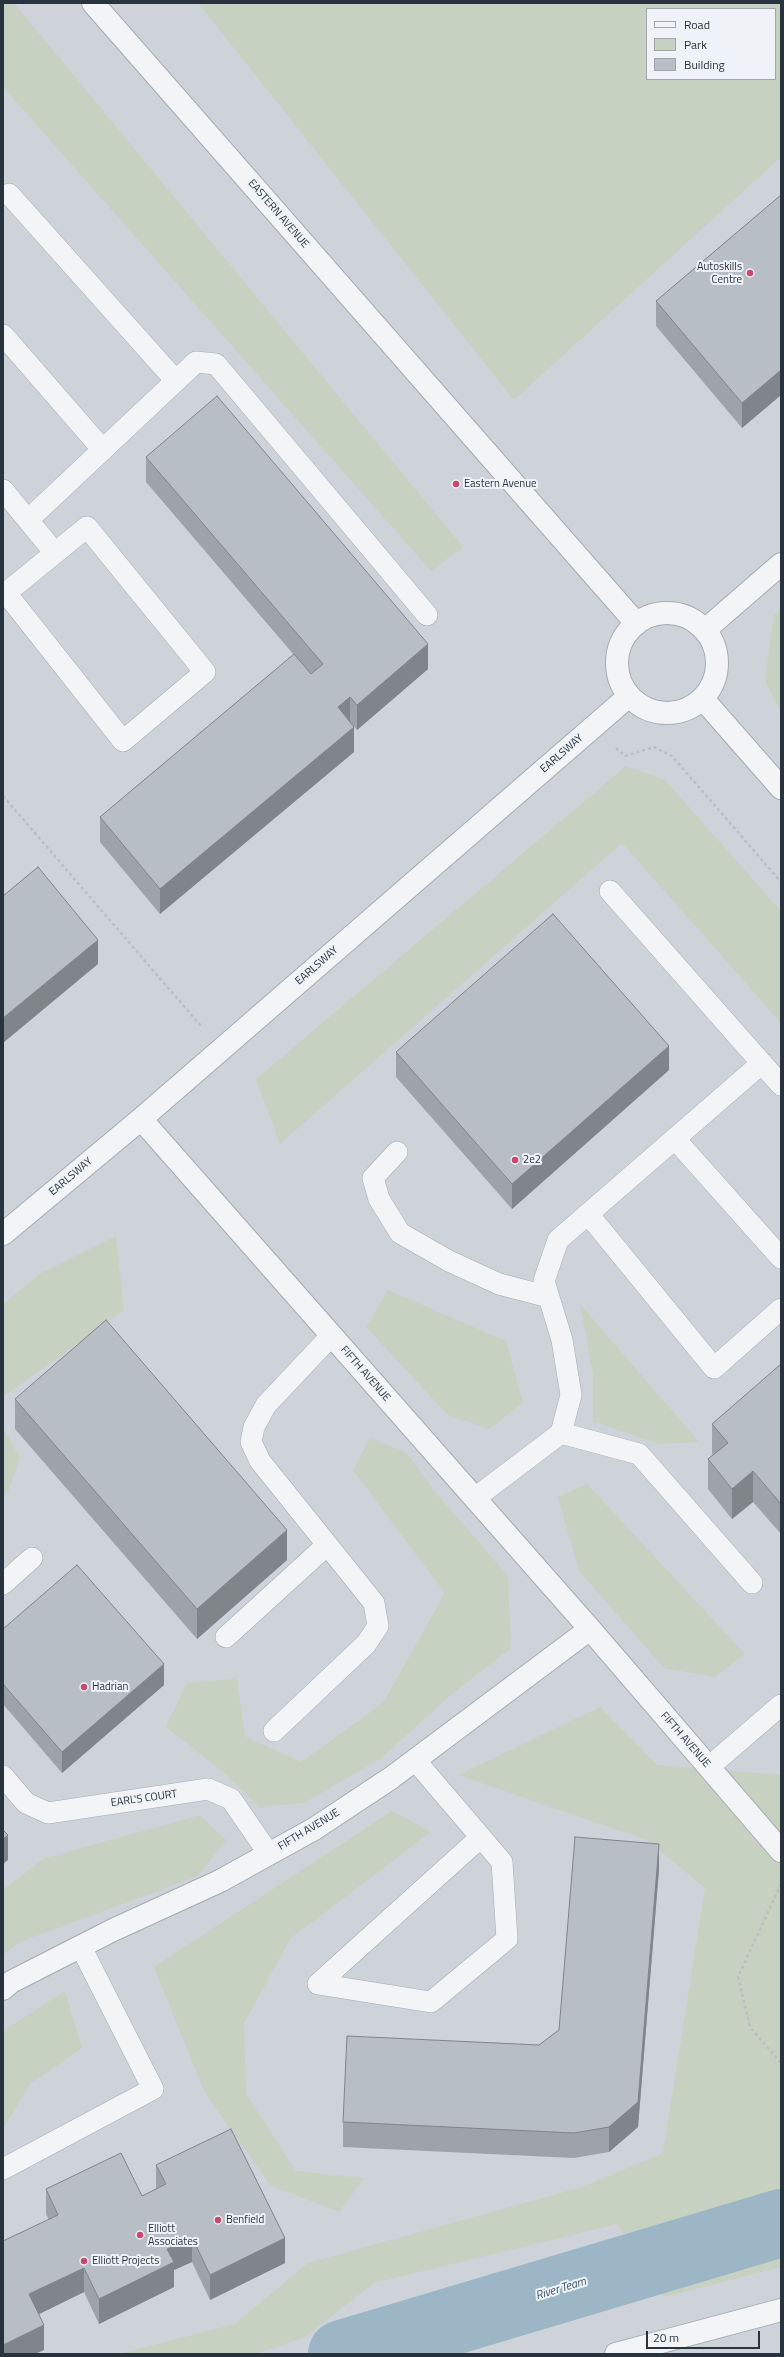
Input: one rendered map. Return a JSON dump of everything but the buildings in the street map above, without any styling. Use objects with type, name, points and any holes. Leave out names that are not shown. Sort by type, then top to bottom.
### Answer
[{"type":"street","name":"EASTERN AVENUE","points":[[93,3],[636,623]]},
{"type":"street","points":[[705,630],[781,564]]},
{"type":"street","points":[[664,613],[680,615],[694,620],[705,630],[713,643],[717,658],[717,672],[711,687],[703,699],[689,708],[674,713],[657,713],[642,707],[629,696],[620,682],[617,666],[619,650],[626,635],[636,623],[650,616],[664,613]]},
{"type":"street","name":"EARLSWAY","points":[[3,1234],[141,1119],[629,696]]},
{"type":"street","points":[[703,699],[781,788]]},
{"type":"street","name":"FIFTH AVENUE","points":[[141,1119],[590,1629],[781,1851]]},
{"type":"street","name":"FIFTH AVENUE","points":[[3,1989],[11,1982],[81,1947],[220,1881],[314,1830],[415,1760],[590,1629]]},
{"type":"street","points":[[616,2354],[781,2310]]},
{"type":"lane","points":[[9,194],[176,381]]},
{"type":"lane","points":[[3,335],[103,450]]},
{"type":"lane","points":[[28,520],[196,362],[216,364],[427,614]]},
{"type":"lane","points":[[3,490],[55,553]]},
{"type":"lane","points":[[87,527],[205,672],[123,741],[5,594],[87,527]]},
{"type":"lane","points":[[610,891],[781,1085]]},
{"type":"lane","points":[[475,1498],[561,1433],[571,1395],[562,1340],[544,1281],[558,1240],[762,1063]]},
{"type":"lane","points":[[675,1139],[781,1258]]},
{"type":"lane","points":[[397,1152],[373,1178],[378,1199],[400,1233],[449,1261],[499,1284],[549,1297]]},
{"type":"lane","points":[[588,1214],[714,1368],[781,1309]]},
{"type":"lane","points":[[274,1731],[366,1644],[378,1626],[374,1603],[260,1461],[251,1442],[254,1427],[266,1405],[331,1336]]},
{"type":"lane","points":[[561,1433],[639,1454],[752,1583]]},
{"type":"lane","points":[[226,1637],[327,1545]]},
{"type":"lane","points":[[3,1584],[32,1558]]},
{"type":"lane","points":[[709,1767],[781,1705]]},
{"type":"lane","points":[[415,1760],[481,1837],[502,1862],[507,1939],[431,2002],[318,1984],[481,1837]]},
{"type":"lane","name":"EARL'S COURT","points":[[3,1776],[26,1803],[48,1813],[208,1789],[231,1799],[269,1854]]},
{"type":"lane","points":[[3,2169],[153,2089],[81,1947]]},
{"type":"path","points":[[594,726],[625,756],[654,747],[672,756],[781,882]]},
{"type":"path","points":[[3,796],[221,1050]]},
{"type":"path","points":[[781,1884],[738,1977],[750,2026],[781,2063]]},
{"type":"shaded area","points":[[3,3],[781,3],[781,2354],[3,2354]]},
{"type":"green space","points":[[3,3],[14,3],[463,547],[431,571],[3,87]]},
{"type":"green space","points":[[198,3],[781,3],[781,157],[514,400]]},
{"type":"green space","points":[[781,609],[781,713],[765,680],[774,614]]},
{"type":"green space","points":[[626,766],[665,780],[781,911],[781,1023],[622,843],[280,1144],[256,1079]]},
{"type":"green space","points":[[116,1236],[124,1310],[3,1397],[3,1304],[41,1273]]},
{"type":"green space","points":[[388,1290],[506,1341],[523,1403],[489,1429],[448,1415],[366,1327]]},
{"type":"green space","points":[[580,1304],[699,1442],[659,1444],[593,1421],[593,1374]]},
{"type":"green space","points":[[3,1428],[20,1458],[6,1497],[3,1494]]},
{"type":"green space","points":[[370,1438],[407,1453],[436,1493],[508,1576],[511,1648],[452,1694],[380,1759],[304,1803],[259,1807],[223,1772],[166,1727],[187,1683],[237,1678],[245,1736],[301,1762],[383,1703],[445,1593],[353,1470]]},
{"type":"green space","points":[[587,1484],[745,1654],[715,1677],[664,1668],[579,1571],[558,1497]]},
{"type":"green space","points":[[600,1707],[657,1765],[781,1775],[781,2267],[665,2297],[617,2224],[374,2283],[305,2337],[256,2354],[118,2354],[235,2324],[308,2263],[582,2187],[663,2153],[705,1888],[647,1840],[458,1775]]},
{"type":"green space","points":[[392,1811],[431,1832],[291,1938],[244,2023],[246,2094],[296,2171],[364,2178],[339,2212],[270,2185],[205,2093],[154,1967]]},
{"type":"green space","points":[[200,1815],[226,1840],[198,1876],[20,1942],[3,1955],[3,1890],[43,1859]]},
{"type":"green space","points":[[65,1991],[82,2048],[30,2084],[3,2129],[3,2031]]},
{"type":"waterway","name":"River Team","points":[[342,2354],[781,2223]]},
{"type":"place","name":"Autoskills Centre","points":[[750,273]]},
{"type":"place","name":"Eastern Avenue","points":[[456,484]]},
{"type":"place","name":"2e2","points":[[515,1160]]},
{"type":"place","name":"Hadrian","points":[[84,1687]]},
{"type":"place","name":"Benfield","points":[[218,2220]]},
{"type":"place","name":"Elliott Associates","points":[[140,2235]]},
{"type":"place","name":"Elliott Projects","points":[[84,2261]]}]
